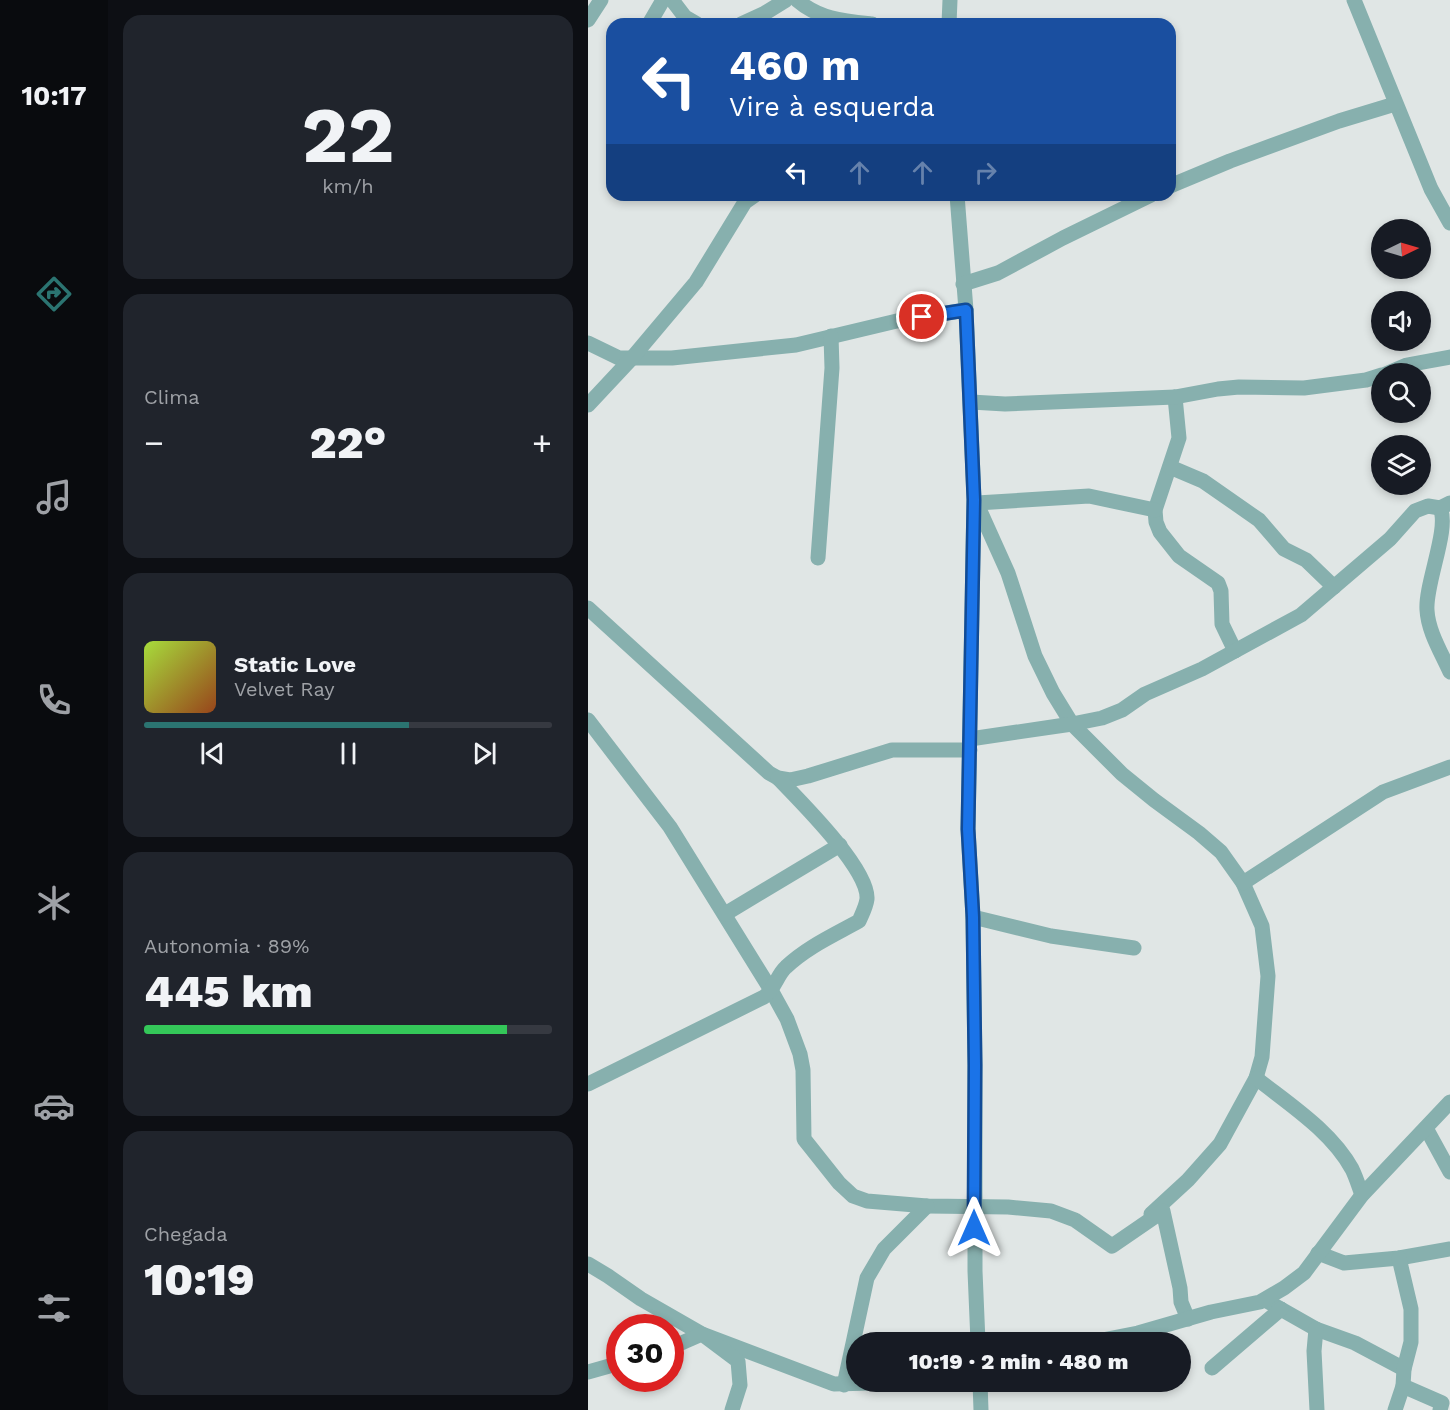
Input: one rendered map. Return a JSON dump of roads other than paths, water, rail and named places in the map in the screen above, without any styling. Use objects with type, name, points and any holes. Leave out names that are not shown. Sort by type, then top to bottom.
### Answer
[{"type":"street","points":[[588,20],[601,0]]},
{"type":"street","points":[[652,18],[663,0]]},
{"type":"street","points":[[672,0],[688,18]]},
{"type":"street","points":[[764,18],[786,0]]},
{"type":"street","points":[[797,0],[810,11],[833,18]]},
{"type":"street","points":[[950,0],[950,18]]},
{"type":"street","points":[[1354,0],[1431,189],[1450,223]]},
{"type":"street","points":[[1176,184],[1339,121],[1395,104]]},
{"type":"street","points":[[588,405],[632,358],[696,282],[742,201]]},
{"type":"street","points":[[957,201],[966,310],[975,501],[968,829],[973,917],[974,1206],[978,1332]]},
{"type":"street","points":[[963,284],[998,273],[1139,201]]},
{"type":"street","points":[[588,344],[619,358],[672,358],[796,345],[901,321],[966,310]]},
{"type":"street","points":[[818,558],[832,368],[831,336]]},
{"type":"street","points":[[1418,363],[1450,357]]},
{"type":"street","points":[[971,402],[1005,404],[1175,397],[1239,387],[1304,388],[1371,378]]},
{"type":"street","points":[[1175,397],[1179,438],[1164,478],[1155,510],[1155,522],[1179,556],[1218,583],[1221,591],[1222,624],[1235,651]]},
{"type":"street","points":[[1170,467],[1203,481],[1260,520],[1284,549],[1306,560],[1334,586]]},
{"type":"street","points":[[975,501],[1089,496],[1155,510]]},
{"type":"street","points":[[975,501],[1012,583],[1035,656],[1053,693],[1072,724],[1122,774],[1199,832],[1221,852],[1243,883],[1262,926],[1268,976],[1262,1057],[1256,1078],[1220,1144],[1188,1180],[1112,1246]]},
{"type":"street","points":[[778,778],[790,780],[808,776],[892,750],[970,745],[1102,718],[1122,710],[1145,694],[1202,669],[1301,615],[1390,539],[1415,511],[1428,506],[1445,506],[1427,608],[1429,624],[1450,672]]},
{"type":"street","points":[[588,608],[778,778],[840,845],[861,878],[867,898],[859,921],[810,948],[784,968],[771,990],[760,1000],[588,1084]]},
{"type":"street","points":[[588,720],[670,827],[787,1019],[800,1054],[803,1070],[804,1139],[839,1184],[853,1196],[867,1201],[1051,1211],[1075,1220],[1112,1246]]},
{"type":"street","points":[[1243,883],[1383,792],[1450,767]]},
{"type":"street","points":[[725,914],[840,845]]},
{"type":"street","points":[[973,917],[1051,936],[1134,948]]},
{"type":"street","points":[[1256,1078],[1323,1132],[1353,1170],[1362,1195]]},
{"type":"street","points":[[1142,1332],[1265,1300],[1304,1273],[1362,1195],[1450,1102]]},
{"type":"street","points":[[1426,1128],[1450,1172]]},
{"type":"street","points":[[684,1342],[702,1334],[834,1384],[844,1385],[867,1278],[884,1249],[927,1206]]},
{"type":"street","points":[[1112,1246],[1163,1211],[1181,1302],[1188,1319]]},
{"type":"street","points":[[1318,1253],[1344,1263],[1399,1258],[1450,1249]]},
{"type":"street","points":[[1395,1410],[1403,1386],[1404,1369],[1411,1342],[1411,1309],[1399,1258]]},
{"type":"street","points":[[588,1264],[608,1275],[641,1299],[702,1334],[738,1361],[740,1385],[732,1410]]},
{"type":"street","points":[[1265,1300],[1316,1329],[1355,1343],[1404,1369]]},
{"type":"street","points":[[1212,1368],[1281,1310]]},
{"type":"street","points":[[1316,1329],[1317,1410]]},
{"type":"street","points":[[588,1372],[606,1367]]},
{"type":"street","points":[[1403,1386],[1442,1403],[1440,1410]]},
{"type":"street","points":[[980,1392],[981,1410]]}]
